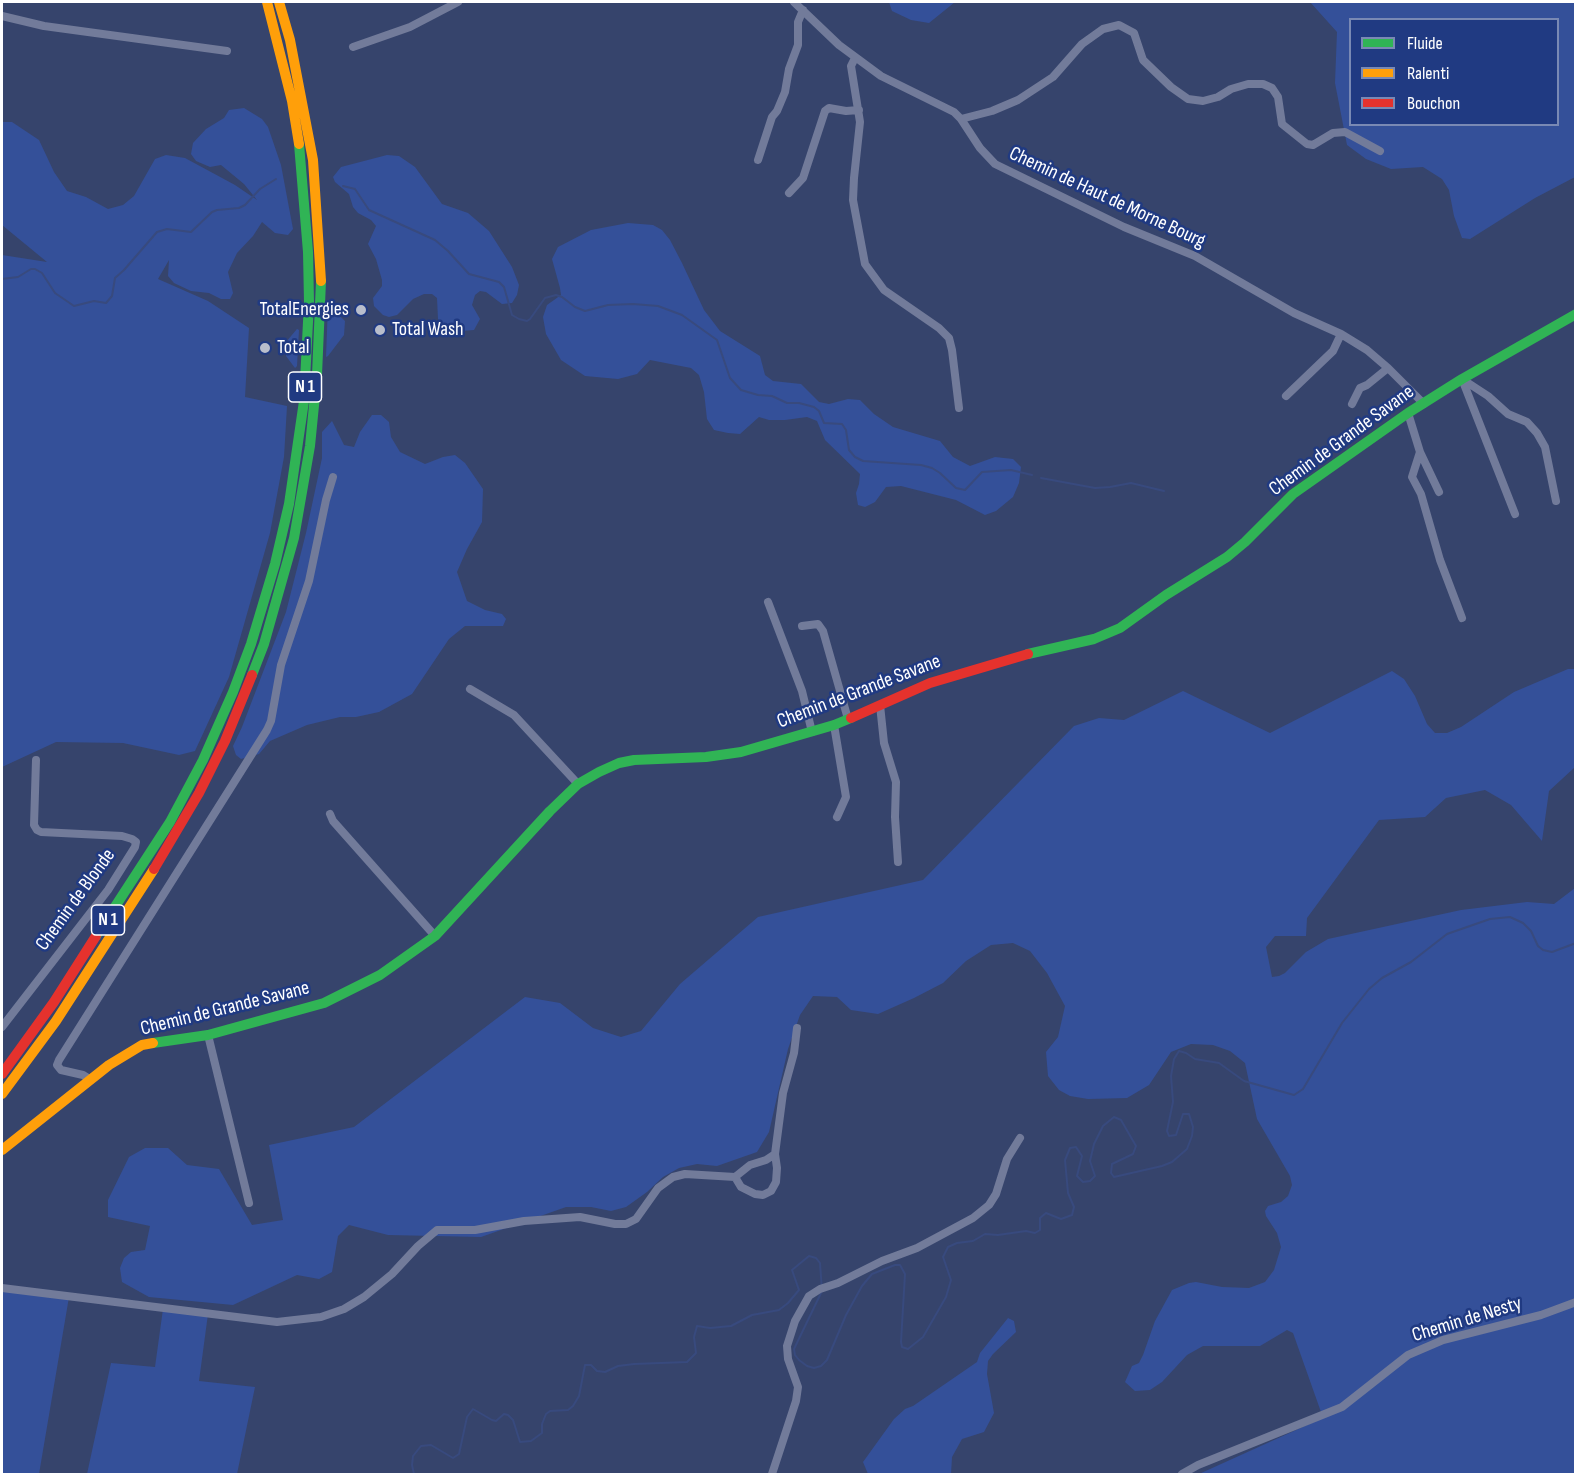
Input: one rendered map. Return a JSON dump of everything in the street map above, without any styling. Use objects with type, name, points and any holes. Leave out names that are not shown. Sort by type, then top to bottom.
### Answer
[{"type":"main road","name":"N 1","points":[[2,1074],[54,1002],[170,822],[203,760],[233,692],[251,644],[275,564],[289,504],[304,401],[308,262],[301,161],[279,44],[267,2]]},
{"type":"main road","name":"N 1","points":[[2,1094],[56,1021],[156,866],[199,793],[225,741],[264,644],[294,538],[310,446],[317,375],[321,300],[320,258],[313,160],[290,40],[279,2]]},
{"type":"main road","name":"Chemin de Grande Savane","points":[[2,1150],[109,1065],[142,1045],[208,1035],[324,1003],[380,975],[435,936],[550,811],[578,784],[620,763],[634,760],[706,757],[741,752],[834,725],[930,683],[1010,658],[1094,639],[1120,628],[1227,557],[1293,494],[1408,413],[1575,314]]},
{"type":"street","points":[[353,47],[410,27],[458,2]]},
{"type":"street","name":"Chemin de Haut de Morne Bourg","points":[[794,2],[855,58],[881,76],[954,112],[980,148],[995,164],[1124,227],[1195,256],[1285,308],[1341,334],[1388,368],[1424,404]]},
{"type":"street","points":[[758,160],[772,117],[785,92],[789,69],[798,45],[798,22],[803,10]]},
{"type":"street","points":[[2,16],[44,26],[227,51]]},
{"type":"street","points":[[960,118],[992,111],[1018,100],[1053,77],[1082,44],[1103,29],[1119,25],[1134,33],[1143,60],[1171,87],[1188,99],[1203,101],[1218,97],[1239,86],[1263,84],[1272,88],[1278,97],[1282,124],[1306,144],[1313,145],[1333,133],[1345,132],[1380,151]]},
{"type":"street","points":[[855,58],[851,66],[860,122],[854,200],[865,264],[884,290],[939,328],[949,338],[959,408]]},
{"type":"street","points":[[789,193],[803,178],[825,111],[829,108],[846,111],[859,110]]},
{"type":"street","points":[[1286,396],[1333,351],[1341,334]]},
{"type":"street","points":[[1352,404],[1360,388],[1367,386],[1388,368]]},
{"type":"street","points":[[1462,379],[1488,396],[1508,414],[1527,422],[1537,433],[1545,447],[1556,501]]},
{"type":"street","points":[[1462,379],[1515,514]]},
{"type":"street","points":[[1408,413],[1420,452],[1439,492]]},
{"type":"street","points":[[1420,452],[1412,477],[1421,494],[1440,560],[1462,618]]},
{"type":"street","points":[[91,1080],[83,1075],[61,1070],[57,1065],[59,1060],[267,730],[271,721],[281,665],[309,581],[333,477]]},
{"type":"street","points":[[768,602],[802,691],[812,732]]},
{"type":"street","points":[[802,626],[818,624],[823,631],[848,719]]},
{"type":"street","points":[[471,689],[514,715],[578,784]]},
{"type":"street","points":[[880,705],[884,743],[896,782],[895,817],[898,862]]},
{"type":"street","points":[[834,725],[846,796],[837,817]]},
{"type":"street","name":"Chemin de Blonde","points":[[2,1027],[108,890],[136,842],[122,836],[37,830],[34,825],[36,760]]},
{"type":"street","points":[[330,814],[333,821],[435,936]]},
{"type":"street","points":[[735,1177],[741,1187],[763,1195],[771,1191],[776,1182],[775,1154],[783,1093],[798,1028]]},
{"type":"street","points":[[208,1035],[249,1203]]},
{"type":"street","points":[[772,1474],[796,1401],[798,1387],[788,1359],[787,1346],[795,1321],[809,1296],[882,1261],[917,1248],[981,1212],[996,1194],[1007,1159],[1020,1138]]},
{"type":"street","points":[[2,1288],[277,1322],[321,1317],[344,1309],[364,1297],[392,1274],[418,1246],[437,1230],[476,1230],[524,1221],[580,1217],[626,1224],[636,1219],[658,1188],[673,1177],[685,1174],[735,1177],[750,1165],[766,1160],[775,1154]]},
{"type":"street","name":"Chemin de Nesty","points":[[1182,1474],[1198,1465],[1342,1407],[1407,1355],[1443,1340],[1541,1315],[1575,1302]]},
{"type":"shaded area","points":[[889,2],[955,2],[929,23],[911,20],[892,11]]},
{"type":"shaded area","points":[[1310,2],[1575,2],[1575,177],[1535,198],[1470,239],[1462,238],[1454,216],[1449,190],[1442,179],[1423,167],[1391,169],[1366,159],[1347,145],[1335,83],[1337,32]]},
{"type":"shaded area","points":[[244,108],[262,119],[268,127],[281,165],[293,229],[288,235],[275,233],[262,222],[237,253],[228,272],[233,293],[230,299],[221,299],[209,293],[191,291],[174,283],[168,276],[169,260],[158,279],[208,301],[249,328],[245,397],[287,406],[284,457],[270,533],[229,677],[195,751],[179,755],[123,743],[56,742],[2,767],[2,255],[47,262],[2,225],[2,122],[12,122],[39,140],[54,172],[67,191],[86,197],[108,209],[123,205],[134,196],[155,159],[166,155],[185,158],[235,185],[257,200],[244,184],[221,165],[210,167],[196,161],[191,154],[193,143],[206,129],[224,118],[229,110]]},
{"type":"shaded area","points":[[387,155],[399,156],[415,167],[442,204],[468,213],[489,231],[512,267],[519,285],[517,295],[512,303],[502,304],[486,292],[480,291],[475,295],[472,305],[480,319],[474,330],[448,332],[438,319],[437,298],[432,294],[424,294],[413,299],[397,315],[389,317],[383,315],[374,306],[373,298],[382,286],[382,280],[376,259],[368,244],[376,226],[371,220],[358,213],[353,207],[349,194],[335,182],[333,177],[341,167]]},
{"type":"shaded area","points":[[628,223],[653,225],[662,230],[670,240],[704,310],[720,331],[760,356],[765,375],[773,381],[801,384],[819,402],[829,404],[848,399],[860,400],[874,414],[893,427],[940,441],[953,457],[970,466],[995,457],[1013,459],[1021,467],[1019,483],[1013,497],[996,511],[985,515],[956,500],[901,486],[886,487],[875,502],[865,507],[858,505],[856,493],[860,474],[825,440],[817,421],[807,417],[769,420],[759,417],[740,434],[714,430],[707,419],[704,392],[699,375],[691,368],[650,360],[637,374],[618,379],[585,376],[561,360],[546,334],[543,317],[547,305],[561,295],[552,259],[558,247],[591,230]]},
{"type":"shaded area","points":[[328,305],[345,321],[344,335],[326,357]]},
{"type":"shaded area","points":[[297,329],[299,330],[295,368],[286,356],[286,342]]},
{"type":"shaded area","points":[[372,415],[381,415],[389,422],[391,437],[400,452],[425,464],[455,455],[465,463],[483,489],[482,522],[457,572],[467,601],[485,610],[502,614],[506,619],[503,626],[465,626],[449,639],[412,694],[379,712],[356,717],[340,717],[307,725],[270,741],[259,754],[241,759],[236,755],[233,746],[286,612],[322,458],[322,432],[332,421],[344,445],[354,447],[360,432]]},
{"type":"shaded area","points":[[1568,669],[1575,669],[1575,767],[1549,791],[1542,841],[1511,805],[1485,790],[1446,798],[1425,817],[1379,820],[1307,918],[1306,936],[1275,936],[1266,947],[1272,977],[1279,976],[1306,952],[1328,939],[1461,910],[1527,902],[1554,904],[1575,888],[1575,1474],[1199,1474],[1316,1421],[1321,1412],[1293,1333],[1287,1330],[1260,1346],[1203,1346],[1187,1355],[1162,1382],[1150,1390],[1135,1391],[1125,1382],[1132,1366],[1139,1363],[1155,1321],[1172,1290],[1196,1282],[1222,1287],[1249,1288],[1265,1282],[1274,1270],[1281,1247],[1277,1233],[1265,1211],[1268,1206],[1281,1202],[1288,1196],[1292,1185],[1290,1176],[1257,1119],[1245,1063],[1230,1051],[1213,1045],[1191,1044],[1171,1052],[1149,1085],[1127,1098],[1088,1099],[1070,1096],[1059,1090],[1048,1076],[1046,1052],[1058,1037],[1065,1006],[1047,973],[1030,951],[1013,943],[991,945],[966,961],[943,983],[878,1014],[851,1010],[837,997],[813,996],[800,1015],[788,1049],[769,1132],[757,1152],[717,1166],[697,1164],[679,1168],[663,1177],[626,1207],[611,1211],[591,1207],[566,1207],[481,1237],[388,1235],[349,1225],[338,1236],[332,1272],[319,1279],[297,1275],[233,1305],[149,1297],[122,1282],[120,1268],[124,1258],[131,1252],[145,1250],[150,1226],[108,1217],[108,1200],[129,1157],[145,1148],[168,1148],[187,1165],[219,1169],[252,1225],[283,1220],[269,1145],[354,1127],[525,997],[560,1003],[593,1028],[621,1037],[641,1031],[680,984],[758,917],[923,880],[1074,726],[1099,718],[1124,720],[1183,691],[1270,733],[1392,671],[1404,679],[1415,696],[1427,724],[1435,733],[1447,733],[1461,727],[1514,692]]},
{"type":"shaded area","points":[[2,1288],[69,1297],[39,1474],[2,1474]]},
{"type":"shaded area","points":[[163,1309],[208,1314],[199,1381],[255,1387],[237,1474],[87,1474],[111,1363],[155,1367]]},
{"type":"shaded area","points":[[1008,1318],[1014,1321],[1016,1332],[988,1361],[987,1374],[994,1413],[984,1432],[962,1439],[952,1457],[951,1474],[868,1474],[863,1462],[894,1419],[905,1409],[913,1406],[977,1362],[980,1353]]},
{"type":"waterway","points":[[2,279],[18,277],[35,269],[42,273],[55,293],[74,306],[94,301],[106,303],[112,296],[115,278],[157,232],[167,229],[191,232],[212,212],[245,205],[260,189],[276,179]]},
{"type":"waterway","points":[[343,186],[355,189],[369,210],[435,240],[469,274],[499,282],[504,287],[512,315],[519,319],[527,321],[545,298],[556,295],[585,311],[608,305],[658,306],[682,315],[717,340],[730,378],[741,390],[772,396],[787,403],[814,407],[819,411],[824,423],[842,424],[846,430],[849,450],[863,461],[921,465],[932,468],[956,488],[965,490],[982,472],[1011,470],[1032,475]]},
{"type":"waterway","points":[[1041,478],[1095,488],[1131,483],[1164,491]]},
{"type":"waterway","points":[[414,1474],[413,1456],[421,1446],[431,1445],[453,1458],[459,1454],[467,1417],[473,1409],[496,1421],[504,1414],[508,1415],[513,1420],[520,1442],[531,1441],[542,1433],[542,1424],[546,1414],[550,1411],[568,1410],[573,1406],[579,1396],[585,1365],[591,1365],[597,1371],[605,1372],[618,1366],[634,1364],[687,1362],[696,1353],[694,1337],[697,1326],[710,1328],[731,1326],[752,1315],[779,1310],[788,1303],[799,1290],[792,1270],[809,1256],[816,1258],[820,1263],[822,1291],[794,1349],[799,1360],[814,1368],[821,1366],[827,1360],[846,1315],[862,1286],[872,1274],[895,1265],[900,1265],[905,1274],[901,1342],[902,1347],[908,1349],[923,1337],[946,1297],[951,1280],[943,1257],[948,1247],[973,1241],[985,1234],[998,1235],[1026,1231],[1035,1233],[1040,1230],[1040,1218],[1046,1213],[1061,1219],[1072,1215],[1074,1207],[1068,1193],[1065,1160],[1070,1148],[1076,1147],[1082,1156],[1077,1176],[1083,1182],[1090,1181],[1095,1176],[1090,1161],[1094,1144],[1103,1126],[1114,1117],[1121,1120],[1136,1146],[1133,1154],[1112,1164],[1111,1173],[1114,1177],[1162,1166],[1172,1162],[1187,1149],[1193,1127],[1189,1114],[1183,1114],[1176,1135],[1169,1136],[1167,1131],[1173,1102],[1171,1076],[1174,1059],[1179,1051],[1195,1059],[1219,1063],[1244,1081],[1294,1095],[1303,1089],[1342,1023],[1369,989],[1382,978],[1411,962],[1447,934],[1490,919],[1510,917],[1523,923],[1543,950],[1552,952],[1576,943]]},
{"type":"traffic: fast","points":[[96,936],[170,822],[203,760],[251,644],[275,564],[289,504],[304,401],[309,302],[308,252],[299,144]]},
{"type":"traffic: fast","points":[[252,675],[264,644],[294,538],[310,446],[317,375],[321,281]]},
{"type":"traffic: fast","points":[[1028,654],[1094,639],[1120,628],[1166,595],[1227,557],[1293,494],[1408,413],[1462,379],[1576,314]]},
{"type":"traffic: fast","points":[[153,1043],[208,1035],[324,1003],[380,975],[435,936],[550,811],[578,784],[599,772],[619,763],[634,760],[706,757],[741,752],[851,718]]},
{"type":"traffic: slow","points":[[267,2],[292,101],[299,144]]},
{"type":"traffic: slow","points":[[279,2],[290,40],[313,160],[321,281]]},
{"type":"traffic: slow","points":[[2,1094],[56,1021],[154,869]]},
{"type":"traffic: slow","points":[[2,1150],[109,1065],[142,1045],[153,1043]]},
{"type":"traffic: jam","points":[[851,718],[930,683],[1028,654]]},
{"type":"traffic: jam","points":[[154,869],[199,793],[225,741],[252,675]]},
{"type":"traffic: jam","points":[[2,1074],[54,1002],[96,936]]},
{"type":"place","name":"TotalEnergies","points":[[361,310]]},
{"type":"place","name":"Total Wash","points":[[380,330]]},
{"type":"place","name":"Total","points":[[265,348]]}]
